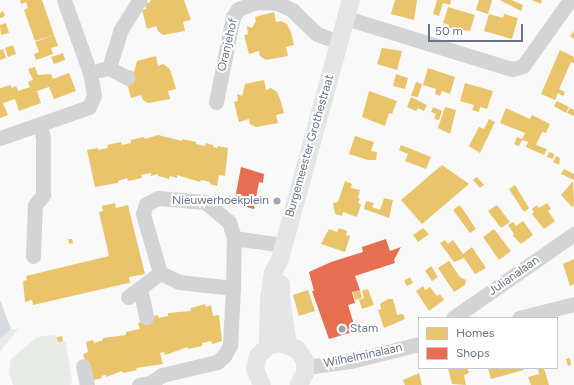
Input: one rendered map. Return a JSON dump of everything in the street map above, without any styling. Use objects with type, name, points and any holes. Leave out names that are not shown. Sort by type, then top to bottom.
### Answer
[{"type":"main road","name":"Burgemeester Grothestraat","points":[[281,252],[351,0]]},
{"type":"main road","points":[[281,252],[281,299],[288,344]]},
{"type":"main road","points":[[268,346],[269,298],[273,273],[281,252]]},
{"type":"main road","points":[[254,382],[258,356],[268,346],[288,344],[300,352],[304,379]]},
{"type":"street","points":[[0,138],[89,107],[94,95],[90,73],[64,0]]},
{"type":"street","points":[[109,68],[120,31],[139,0]]},
{"type":"street","points":[[346,18],[512,70],[523,66],[570,0]]},
{"type":"street","name":"Oranjehof","points":[[216,102],[233,17],[238,9],[257,2],[277,3],[292,10],[317,34],[339,42]]},
{"type":"street","points":[[90,73],[109,68],[128,78]]},
{"type":"street","points":[[33,256],[35,204],[43,195],[43,138],[40,125]]},
{"type":"street","points":[[139,385],[150,383],[162,375],[217,362],[224,356],[230,345],[233,288],[234,238],[229,222],[205,202],[158,198],[146,204],[143,214],[160,273],[179,282],[233,288]]},
{"type":"street","name":"Julianalaan","points":[[455,317],[574,234]]},
{"type":"street","points":[[234,238],[281,252]]},
{"type":"street","points":[[146,317],[134,292],[160,273]]},
{"type":"street","points":[[523,317],[574,304]]},
{"type":"street","name":"Wilhelminalaan","points":[[304,379],[350,361],[418,343]]},
{"type":"street","points":[[83,366],[87,385]]},
{"type":"shaded area","points":[[0,300],[11,329],[0,339]]},
{"type":"shaded area","points":[[11,329],[18,329],[0,352],[0,339]]},
{"type":"shaded area","points":[[53,335],[66,343],[72,382],[70,385],[13,385],[9,373],[11,359],[37,337]]},
{"type":"building: Homes","points":[[20,0],[42,0],[54,35],[35,41],[24,10],[28,8],[26,2],[21,4]]},
{"type":"building: Homes","points":[[151,0],[184,0],[191,20],[183,22],[185,31],[163,35],[158,31],[156,26],[147,29],[142,10],[146,9],[145,2],[149,3]]},
{"type":"building: Homes","points":[[395,0],[417,0],[414,20],[391,14]]},
{"type":"building: Homes","points":[[437,0],[451,0],[450,5],[443,3],[439,16],[433,14]]},
{"type":"building: Homes","points":[[479,0],[492,0],[488,14],[476,10]]},
{"type":"building: Homes","points":[[500,0],[511,0],[523,5],[521,11]]},
{"type":"building: Homes","points":[[532,0],[542,0],[541,4]]},
{"type":"building: Homes","points":[[448,7],[475,15],[470,31],[449,28],[449,25],[443,23]]},
{"type":"building: Homes","points":[[3,11],[5,16],[0,18],[0,13]]},
{"type":"building: Homes","points":[[274,12],[276,22],[281,21],[287,24],[291,32],[294,45],[286,47],[288,56],[266,60],[260,56],[259,51],[249,54],[244,35],[248,34],[247,26],[252,28],[256,21],[255,17]]},
{"type":"building: Homes","points":[[489,14],[503,18],[504,14],[518,18],[512,39],[484,31]]},
{"type":"building: Homes","points":[[6,23],[9,33],[1,35],[0,25]]},
{"type":"building: Homes","points":[[574,31],[574,39],[570,36]]},
{"type":"building: Homes","points":[[54,35],[58,46],[51,48],[53,54],[36,60],[34,54],[39,52],[35,42]]},
{"type":"building: Homes","points":[[13,45],[16,54],[8,57],[5,48]]},
{"type":"building: Homes","points":[[382,48],[402,51],[397,70],[377,64]]},
{"type":"building: Homes","points":[[3,49],[6,58],[0,60],[0,50]]},
{"type":"building: Homes","points":[[560,50],[574,57],[574,63],[571,62],[559,89],[565,92],[563,96],[558,93],[555,100],[541,94]]},
{"type":"building: Homes","points":[[63,53],[65,60],[54,64],[51,57]]},
{"type":"building: Homes","points":[[156,56],[158,66],[163,64],[169,68],[176,89],[168,91],[170,99],[148,103],[143,100],[141,95],[131,98],[126,79],[131,75],[129,70],[134,72],[137,61]]},
{"type":"building: Homes","points":[[35,67],[38,75],[51,74],[53,79],[69,73],[76,91],[54,99],[49,87],[37,91],[41,103],[19,111],[15,99],[3,103],[8,115],[0,118],[0,88],[11,85],[12,88],[16,86],[18,91],[30,87],[28,82],[33,80],[28,69]]},
{"type":"building: Homes","points":[[428,68],[455,77],[450,94],[442,91],[440,96],[435,94],[436,89],[423,85]]},
{"type":"building: Homes","points":[[396,74],[408,78],[405,89],[393,86]]},
{"type":"building: Homes","points":[[264,80],[266,90],[271,88],[277,92],[284,113],[276,115],[278,123],[256,127],[250,124],[249,119],[239,122],[234,102],[238,101],[237,94],[242,96],[245,84]]},
{"type":"building: Homes","points":[[416,82],[422,84],[418,97],[411,96]]},
{"type":"building: Homes","points":[[465,83],[493,91],[487,109],[480,107],[479,112],[472,110],[474,105],[460,101]]},
{"type":"building: Homes","points":[[369,91],[397,101],[392,114],[389,113],[385,126],[362,117]]},
{"type":"building: Homes","points":[[411,97],[427,105],[424,111],[418,108],[416,111],[407,107]]},
{"type":"building: Homes","points":[[557,101],[569,107],[566,113],[554,106]]},
{"type":"building: Homes","points":[[433,107],[442,111],[439,120],[434,119],[436,114],[431,112]]},
{"type":"building: Homes","points":[[445,107],[456,110],[450,134],[438,128]]},
{"type":"building: Homes","points":[[506,108],[530,119],[532,115],[550,124],[546,133],[542,132],[536,145],[547,149],[544,155],[526,147],[528,142],[522,140],[519,146],[514,144],[517,137],[522,139],[525,133],[500,123]]},
{"type":"building: Homes","points":[[570,108],[574,110],[574,116],[567,113]]},
{"type":"building: Homes","points":[[489,119],[495,122],[480,153],[469,146],[479,127],[484,129]]},
{"type":"building: Homes","points":[[158,135],[182,141],[182,139],[196,142],[196,144],[205,146],[206,143],[217,148],[218,146],[228,148],[225,176],[219,175],[217,186],[210,184],[210,182],[201,180],[200,182],[177,175],[177,178],[170,176],[169,179],[158,176],[158,174],[151,176],[151,173],[141,175],[142,178],[128,181],[127,178],[118,181],[118,183],[95,187],[87,150],[108,148],[107,145],[121,142],[122,145],[131,143],[131,140],[144,137],[145,139]]},
{"type":"building: Homes","points":[[355,136],[374,142],[371,151],[377,152],[376,160],[368,160],[349,154]]},
{"type":"building: Homes","points":[[401,145],[431,157],[426,169],[405,161],[408,154],[399,150]]},
{"type":"building: Homes","points":[[549,152],[554,154],[553,159],[547,157]]},
{"type":"building: Homes","points":[[556,156],[560,158],[559,165],[553,162]]},
{"type":"building: Homes","points":[[442,165],[469,184],[422,224],[401,200]]},
{"type":"building: Homes","points":[[564,169],[574,174],[574,180],[561,174]]},
{"type":"building: Homes","points":[[477,177],[484,185],[480,188],[473,180]]},
{"type":"building: Homes","points":[[345,181],[352,184],[351,188],[360,190],[358,198],[360,199],[358,203],[361,204],[357,217],[343,212],[342,216],[335,214],[333,203],[338,202]]},
{"type":"building: Homes","points":[[573,181],[574,205],[572,207],[561,195]]},
{"type":"building: Homes","points":[[515,185],[529,208],[524,212],[509,189]]},
{"type":"building: Homes","points":[[384,198],[393,200],[389,218],[364,209],[366,201],[374,203],[372,207],[380,210]]},
{"type":"building: Homes","points":[[115,203],[116,208],[128,205],[145,274],[129,277],[130,283],[33,305],[32,300],[25,302],[23,281],[27,280],[26,276],[109,256],[99,212],[103,211],[102,206]]},
{"type":"building: Homes","points":[[547,203],[551,209],[548,211],[555,221],[544,229],[532,214],[534,212],[532,209],[537,205],[539,208]]},
{"type":"building: Homes","points":[[460,205],[476,229],[470,233],[453,210]]},
{"type":"building: Homes","points":[[497,205],[510,222],[501,228],[488,211]]},
{"type":"building: Homes","points":[[523,221],[533,235],[521,244],[513,236],[514,234],[508,225],[513,222],[516,226]]},
{"type":"building: Homes","points":[[339,228],[347,231],[346,235],[350,236],[345,252],[321,244],[329,229],[337,232]]},
{"type":"building: Homes","points":[[423,228],[429,234],[418,242],[413,235]]},
{"type":"building: Homes","points":[[494,229],[511,251],[499,260],[483,237]]},
{"type":"building: Homes","points":[[68,239],[72,239],[73,243],[69,244]]},
{"type":"building: Homes","points":[[445,240],[448,244],[453,240],[463,254],[472,247],[486,268],[475,274],[464,258],[454,262],[440,243]]},
{"type":"building: Homes","points":[[574,259],[574,284],[570,286],[563,264]]},
{"type":"building: Homes","points":[[449,261],[460,277],[466,280],[465,285],[454,292],[438,268]]},
{"type":"building: Homes","points":[[431,266],[438,277],[432,281],[425,271]]},
{"type":"building: Homes","points":[[410,277],[413,283],[407,286],[404,281]]},
{"type":"building: Homes","points":[[423,286],[425,290],[430,287],[437,296],[440,294],[444,300],[429,311],[416,291]]},
{"type":"building: Homes","points":[[368,289],[374,305],[362,309],[359,300],[364,298],[362,291]]},
{"type":"building: Homes","points":[[308,290],[315,311],[299,316],[293,295]]},
{"type":"building: Homes","points":[[360,290],[362,298],[355,300],[353,292]]},
{"type":"building: Homes","points":[[388,299],[393,299],[397,315],[403,314],[405,319],[384,328],[378,310],[381,309],[380,304]]},
{"type":"building: Homes","points":[[205,304],[206,307],[211,305],[213,316],[219,315],[222,341],[212,344],[211,341],[202,343],[202,346],[188,349],[188,347],[165,355],[164,352],[160,353],[163,364],[136,368],[137,370],[123,373],[122,371],[106,377],[106,375],[101,376],[102,378],[91,381],[83,354],[88,352],[86,342],[93,340],[94,343],[103,340],[103,338],[126,335],[126,332],[140,329],[138,323],[151,319],[151,317],[158,315],[159,318],[168,316],[168,313],[191,311],[191,308]]},
{"type":"building: Homes","points":[[62,336],[63,341],[58,342],[57,337]]},
{"type":"building: Homes","points":[[570,358],[571,365],[568,366],[566,359]]},
{"type":"building: Homes","points":[[448,369],[467,369],[469,373],[464,375],[466,385],[452,384]]},
{"type":"building: Homes","points":[[488,369],[524,369],[524,370],[491,379]]},
{"type":"building: Homes","points":[[538,369],[544,369],[549,385],[531,385],[528,377],[539,374]]},
{"type":"building: Homes","points":[[419,373],[422,385],[405,385],[403,380]]},
{"type":"building: Shops","points":[[241,167],[264,174],[263,183],[259,182],[254,209],[234,204]]},
{"type":"building: Shops","points":[[386,239],[390,251],[401,247],[394,260],[395,263],[355,276],[360,290],[352,292],[355,303],[348,305],[356,331],[329,339],[312,291],[314,291],[309,272],[331,262],[363,252],[362,247]]},
{"type":"place","name":"Nieuwerhoekplein","points":[[277,201]]},
{"type":"place","name":"Stam","points":[[342,329]]}]
